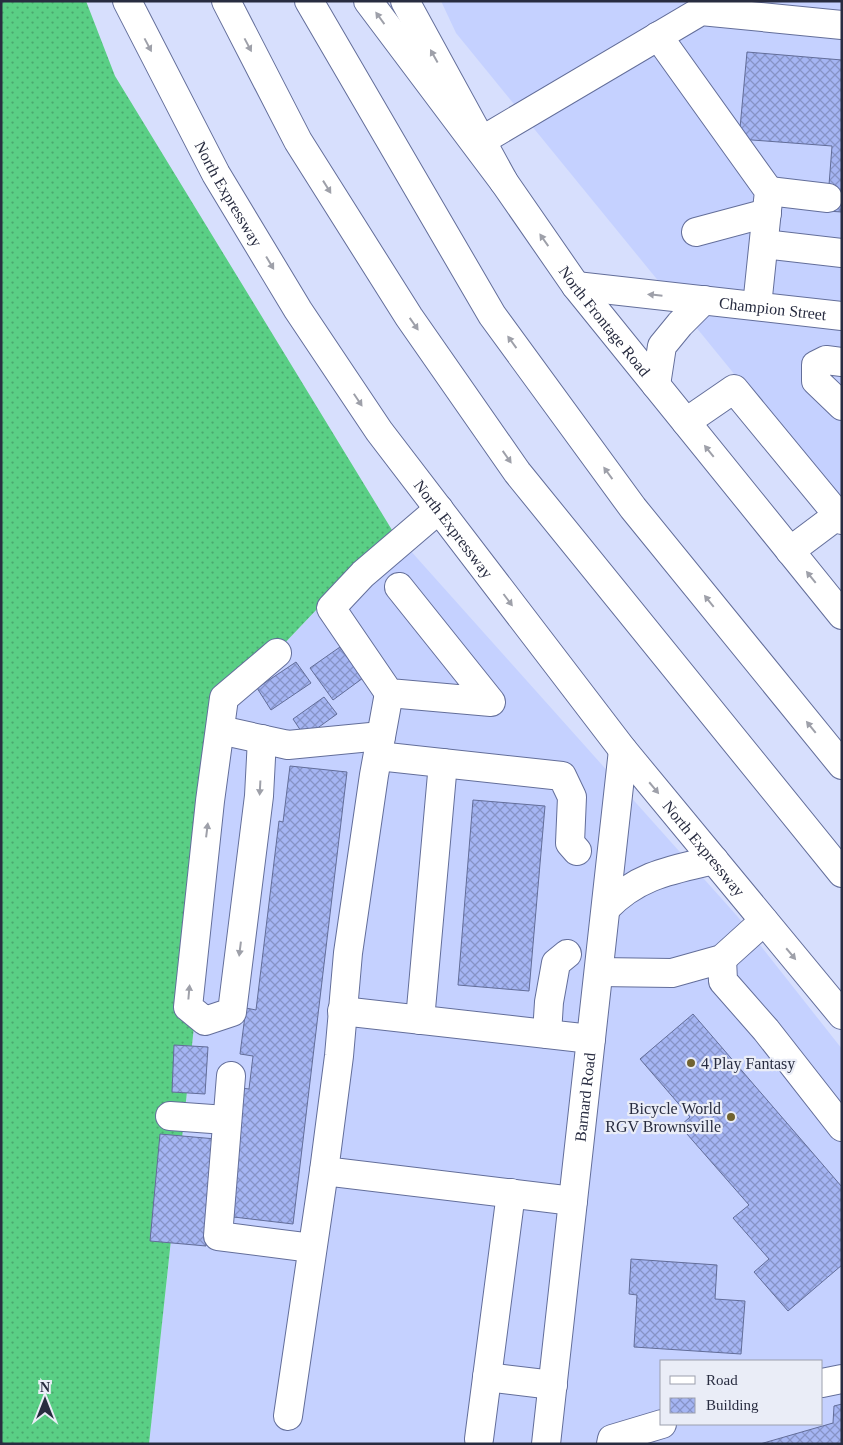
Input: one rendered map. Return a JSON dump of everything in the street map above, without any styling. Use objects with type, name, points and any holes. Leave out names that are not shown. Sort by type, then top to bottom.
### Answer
[{"type":"main road","name":"North Expressway","points":[[127,1],[216,174],[298,310],[379,431],[623,750],[842,1015]]},
{"type":"main road","points":[[226,1],[298,141],[409,317],[516,472],[842,873]]},
{"type":"main road","points":[[309,1],[492,315],[634,508],[842,765]]},
{"type":"main road","points":[[368,1],[504,182]]},
{"type":"main road","name":"North Frontage Road","points":[[405,1],[504,182],[576,286],[842,615]]},
{"type":"main road","points":[[481,141],[701,11],[842,25]]},
{"type":"main road","points":[[658,36],[768,202],[757,306]]},
{"type":"main road","points":[[696,232],[768,202],[828,198]]},
{"type":"main road","points":[[764,244],[842,253]]},
{"type":"main road","name":"Champion Street","points":[[576,286],[842,316]]},
{"type":"main road","name":"Champion Street","points":[[656,385],[662,346],[680,324],[704,300]]},
{"type":"main road","points":[[842,362],[826,360],[816,365],[816,381],[842,406]]},
{"type":"main road","points":[[686,422],[734,389],[840,515],[790,551]]},
{"type":"main road","points":[[288,1416],[339,1056],[348,953],[390,693],[331,608],[363,574],[438,510]]},
{"type":"main road","points":[[390,693],[492,702],[399,587]]},
{"type":"main road","points":[[262,739],[259,796],[232,1012],[205,1021],[188,1007],[192,959],[224,698],[277,653]]},
{"type":"main road","points":[[220,730],[288,746],[380,746],[443,763],[562,776],[572,797],[570,843],[577,851]]},
{"type":"main road","name":"Barnard Road","points":[[546,1444],[623,750]]},
{"type":"main road","points":[[420,1020],[443,763]]},
{"type":"main road","points":[[606,908],[620,894],[634,884],[659,874],[714,860]]},
{"type":"main road","points":[[599,972],[672,973],[722,959],[764,921]]},
{"type":"main road","points":[[547,1034],[548,1002],[556,963],[567,954]]},
{"type":"main road","points":[[722,959],[723,981],[766,1030],[842,1127]]},
{"type":"main road","points":[[342,1011],[591,1039]]},
{"type":"main road","points":[[231,1076],[218,1236],[312,1248]]},
{"type":"main road","points":[[170,1116],[226,1120]]},
{"type":"main road","points":[[324,1171],[573,1201]]},
{"type":"main road","points":[[479,1439],[511,1193]]},
{"type":"main road","points":[[487,1377],[553,1385]]},
{"type":"main road","points":[[823,1383],[842,1379]]},
{"type":"main road","points":[[611,1444],[612,1438],[660,1425]]},
{"type":"shaded area","points":[[441,1],[842,1],[842,506],[456,33]]},
{"type":"shaded area","points":[[392,530],[738,917],[842,1049],[842,1444],[149,1444],[229,702]]},
{"type":"green space","points":[[1,1],[86,1],[115,76],[392,530],[229,702],[149,1444],[1,1444]]},
{"type":"building","points":[[747,52],[842,60],[842,212],[827,211],[832,146],[739,139]]},
{"type":"building","points":[[340,647],[363,678],[333,700],[310,668]]},
{"type":"building","points":[[296,662],[311,683],[271,710],[257,688]]},
{"type":"building","points":[[324,697],[337,714],[305,737],[293,719]]},
{"type":"building","points":[[290,766],[347,772],[293,1224],[225,1216],[241,1088],[249,1089],[253,1056],[240,1054],[246,1008],[256,1010],[279,821],[283,822]]},
{"type":"building","points":[[473,800],[545,806],[529,991],[458,985]]},
{"type":"building","points":[[693,1014],[842,1187],[842,1265],[788,1311],[754,1272],[769,1259],[733,1218],[749,1205],[680,1126],[690,1117],[640,1059]]},
{"type":"building","points":[[174,1045],[208,1047],[205,1094],[172,1092]]},
{"type":"building","points":[[160,1134],[216,1139],[206,1246],[150,1241]]},
{"type":"building","points":[[631,1259],[717,1265],[715,1299],[745,1301],[741,1354],[634,1347],[637,1295],[629,1294]]},
{"type":"building","points":[[842,1404],[842,1444],[760,1444],[833,1423],[834,1406]]},
{"type":"place","name":"4 Play Fantasy","points":[[691,1063]]},
{"type":"place","name":"Bicycle World RGV Brownsville","points":[[731,1117]]}]
